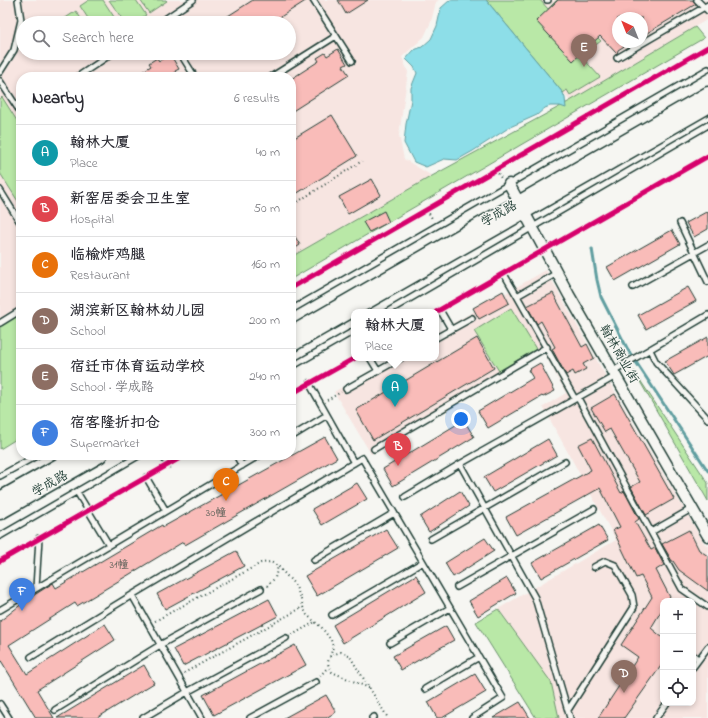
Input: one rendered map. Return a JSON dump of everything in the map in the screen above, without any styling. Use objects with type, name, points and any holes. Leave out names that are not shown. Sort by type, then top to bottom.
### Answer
[{"type":"main road","name":"学成路","points":[[352,309],[708,94]]},
{"type":"main road","name":"学成路","points":[[296,331],[708,106]]},
{"type":"main road","name":"学成路","points":[[296,343],[351,310]]},
{"type":"main road","name":"学成路","points":[[0,499],[69,460]]},
{"type":"main road","name":"学成路","points":[[0,512],[91,460]]},
{"type":"street","name":"翰林商业街","points":[[509,184],[557,273],[708,536]]},
{"type":"lane","points":[[18,0],[20,16]]},
{"type":"lane","points":[[169,16],[193,0]]},
{"type":"lane","points":[[313,0],[352,61]]},
{"type":"lane","points":[[617,58],[707,8],[697,0]]},
{"type":"lane","points":[[280,72],[336,36]]},
{"type":"lane","points":[[0,72],[14,50],[16,41]]},
{"type":"lane","points":[[84,72],[102,60]]},
{"type":"lane","points":[[185,60],[193,72]]},
{"type":"lane","points":[[296,307],[708,69]]},
{"type":"lane","points":[[0,81],[16,105]]},
{"type":"lane","points":[[391,309],[708,125]]},
{"type":"lane","points":[[0,190],[16,216]]},
{"type":"lane","points":[[680,222],[708,282]]},
{"type":"lane","points":[[633,287],[708,245]]},
{"type":"lane","points":[[517,296],[557,273]]},
{"type":"lane","points":[[504,274],[577,398],[682,589],[690,598]]},
{"type":"lane","points":[[440,310],[451,329]]},
{"type":"lane","points":[[0,323],[16,313]]},
{"type":"lane","points":[[405,497],[577,398],[615,374],[641,354],[708,315]]},
{"type":"lane","points":[[439,336],[472,318]]},
{"type":"lane","points":[[296,364],[351,333]]},
{"type":"lane","points":[[374,449],[547,347]]},
{"type":"lane","points":[[650,350],[656,362],[708,419]]},
{"type":"lane","points":[[372,361],[378,371]]},
{"type":"lane","points":[[346,389],[396,361]]},
{"type":"lane","points":[[310,383],[354,463]]},
{"type":"lane","points":[[296,434],[327,415]]},
{"type":"lane","points":[[31,657],[362,458],[503,698],[472,718]]},
{"type":"lane","points":[[0,476],[29,460]]},
{"type":"lane","points":[[0,536],[131,460]]},
{"type":"lane","points":[[165,460],[168,465]]},
{"type":"lane","points":[[239,460],[242,466]]},
{"type":"lane","points":[[0,610],[252,460]]},
{"type":"lane","points":[[431,539],[565,462]]},
{"type":"lane","points":[[460,464],[535,598],[570,718]]},
{"type":"lane","points":[[146,477],[166,511]]},
{"type":"lane","points":[[77,492],[109,545]]},
{"type":"lane","points":[[651,532],[693,508]]},
{"type":"lane","points":[[457,587],[594,509]]},
{"type":"lane","points":[[314,560],[394,513]]},
{"type":"lane","points":[[36,588],[39,538]]},
{"type":"lane","points":[[568,710],[634,607],[632,595],[615,565],[605,561],[594,567]]},
{"type":"lane","points":[[332,615],[423,562]]},
{"type":"lane","points":[[55,710],[160,645],[261,589]]},
{"type":"lane","points":[[132,595],[202,718]]},
{"type":"lane","points":[[696,601],[708,607]]},
{"type":"lane","points":[[390,643],[450,608]]},
{"type":"lane","points":[[143,718],[187,692],[286,638]]},
{"type":"lane","points":[[696,662],[708,647]]},
{"type":"lane","points":[[425,689],[479,656]]},
{"type":"lane","points":[[250,718],[316,682]]},
{"type":"lane","points":[[0,704],[9,718]]},
{"type":"lane","points":[[656,718],[665,706]]},
{"type":"path","points":[[296,203],[362,161]]},
{"type":"path","points":[[489,174],[503,166]]},
{"type":"path","points":[[420,214],[434,206]]},
{"type":"path","points":[[427,210],[436,226]]},
{"type":"path","points":[[321,404],[346,389]]},
{"type":"path","points":[[261,589],[268,586],[275,578],[278,566]]},
{"type":"path","points":[[178,676],[303,607]]},
{"type":"path","points":[[286,638],[315,622]]},
{"type":"path","points":[[369,688],[332,672],[328,667],[328,661],[333,654],[341,652],[348,655],[369,688],[388,718]]},
{"type":"path","points":[[316,682],[328,667]]},
{"type":"shaded area","points":[[0,0],[439,0],[436,2],[431,22],[424,37],[402,57],[408,72],[399,135],[404,159],[432,176],[296,254],[296,72],[16,72],[16,414],[0,422]]},
{"type":"shaded area","points":[[487,0],[708,0],[708,19],[570,101]]},
{"type":"shaded area","points":[[546,270],[604,373],[704,543],[708,546],[708,718],[559,718],[550,682],[498,609],[616,540],[543,407],[566,393],[544,353],[371,454],[334,392],[388,361],[439,361],[439,331]]},
{"type":"green space","points":[[89,0],[103,0],[113,16],[86,16],[80,6]]},
{"type":"green space","points":[[109,0],[136,0],[146,15],[144,16],[120,16]]},
{"type":"green space","points":[[140,0],[166,0],[167,1],[149,13]]},
{"type":"green space","points":[[486,0],[540,0],[548,9],[557,0],[561,0],[601,41],[581,56],[600,77],[570,95],[567,90],[563,93]]},
{"type":"green space","points":[[76,11],[79,16],[68,16]]},
{"type":"green space","points":[[695,27],[704,38],[296,276],[296,254],[432,176],[570,101]]},
{"type":"green space","points":[[2,97],[16,119],[16,198],[0,173],[0,99]]},
{"type":"green space","points":[[511,308],[536,349],[499,371],[474,331]]},
{"type":"green space","points":[[16,315],[16,439],[0,449],[0,326]]},
{"type":"green space","points":[[634,371],[708,483],[708,501]]},
{"type":"green space","points":[[498,609],[551,682],[559,718],[536,718],[476,622]]},
{"type":"water","points":[[450,0],[486,0],[563,93],[566,108],[560,106],[550,106],[545,108],[537,115],[510,127],[457,160],[444,159],[426,167],[414,162],[404,143],[411,100],[411,88],[417,73],[414,67],[406,59],[414,50],[422,47],[431,39],[437,26],[441,8]]},
{"type":"building","points":[[253,0],[307,0],[282,16],[228,16]]},
{"type":"building","points":[[338,0],[368,0],[346,14]]},
{"type":"building","points":[[558,0],[693,0],[696,4],[648,32],[648,12],[612,12],[612,48],[621,48],[618,50],[617,54],[600,36],[573,61],[536,21]]},
{"type":"building","points":[[338,49],[347,64],[343,66],[349,75],[296,109],[296,76],[319,61],[317,58],[325,53],[327,56]]},
{"type":"building","points":[[154,60],[174,60],[179,69],[176,72],[142,72],[151,66],[149,63]]},
{"type":"building","points":[[332,115],[357,156],[296,194],[296,137]]},
{"type":"building","points":[[372,179],[381,195],[348,214],[339,197]]},
{"type":"building","points":[[384,211],[389,222],[369,232],[363,222]]},
{"type":"building","points":[[708,211],[708,229],[694,237],[686,223]]},
{"type":"building","points":[[672,230],[680,244],[615,281],[607,267]]},
{"type":"building","points":[[296,238],[300,245],[296,248]]},
{"type":"building","points":[[688,287],[696,301],[646,329],[638,315]]},
{"type":"building","points":[[503,291],[509,303],[479,319],[473,308]]},
{"type":"building","points":[[553,293],[582,347],[587,344],[594,358],[583,364],[586,369],[575,375],[573,371],[566,375],[552,349],[555,347],[541,321],[537,324],[527,306]]},
{"type":"building","points":[[708,337],[708,356],[674,375],[665,361]]},
{"type":"building","points":[[477,338],[494,368],[373,440],[356,410]]},
{"type":"building","points":[[540,363],[555,391],[543,397],[542,396],[488,428],[478,411],[533,378],[528,370]]},
{"type":"building","points":[[615,394],[674,499],[646,515],[631,487],[640,482],[610,429],[605,432],[591,408]]},
{"type":"building","points":[[464,420],[474,437],[393,486],[383,469]]},
{"type":"building","points":[[325,437],[337,458],[185,545],[183,542],[77,606],[75,603],[9,645],[27,674],[105,624],[115,640],[37,690],[54,718],[36,718],[0,659],[0,621],[28,599],[53,583],[56,588],[162,525],[163,527],[284,460],[296,460],[296,453]]},
{"type":"building","points":[[592,438],[621,493],[624,491],[639,519],[635,522],[651,550],[655,548],[664,565],[656,570],[670,597],[660,598],[660,613],[651,628],[660,636],[660,667],[624,718],[598,718],[638,657],[621,645],[652,597],[641,576],[636,578],[613,530],[620,527],[600,488],[516,535],[506,517],[591,470],[578,445]]},
{"type":"building","points":[[548,439],[557,455],[493,492],[484,477]]},
{"type":"building","points":[[357,483],[367,499],[322,525],[312,509]]},
{"type":"building","points":[[460,491],[469,506],[429,532],[420,517]]},
{"type":"building","points":[[599,525],[608,540],[541,578],[532,563]]},
{"type":"building","points":[[386,529],[398,548],[317,596],[305,576]]},
{"type":"building","points":[[689,530],[699,550],[708,556],[708,591],[679,570],[662,544]]},
{"type":"building","points":[[485,538],[494,551],[453,577],[445,563]]},
{"type":"building","points":[[236,551],[244,566],[165,609],[157,594]]},
{"type":"building","points":[[416,575],[426,592],[343,643],[333,625]]},
{"type":"building","points":[[507,578],[516,593],[478,616],[469,601]]},
{"type":"building","points":[[269,599],[278,616],[183,666],[174,649]]},
{"type":"building","points":[[446,626],[454,640],[401,670],[393,656]]},
{"type":"building","points":[[295,645],[306,665],[214,715],[203,695]]},
{"type":"building","points":[[144,665],[154,683],[97,718],[57,718]]},
{"type":"building","points":[[475,674],[486,692],[442,718],[437,718],[428,702]]},
{"type":"building","points":[[326,695],[336,712],[326,718],[284,718]]},
{"type":"building","points":[[520,702],[530,718],[493,718]]},
{"type":"waterway","points":[[592,249],[601,297],[628,350],[708,471]]},
{"type":"cycle path","points":[[296,285],[708,47]]},
{"type":"cycle path","points":[[439,310],[708,156]]},
{"type":"cycle path","points":[[296,391],[351,360]]},
{"type":"cycle path","points":[[0,561],[176,460]]},
{"type":"place","name":"宿迁市体育运动学校","points":[[584,67]]},
{"type":"place","name":"翰林大厦","points":[[395,407]]},
{"type":"place","name":"新窑居委会卫生室","points":[[398,466]]},
{"type":"place","name":"临榆炸鸡腿","points":[[226,501]]},
{"type":"place","name":"宿客隆折扣仓","points":[[22,611]]},
{"type":"place","name":"湖滨新区翰林幼儿园","points":[[624,693]]}]
